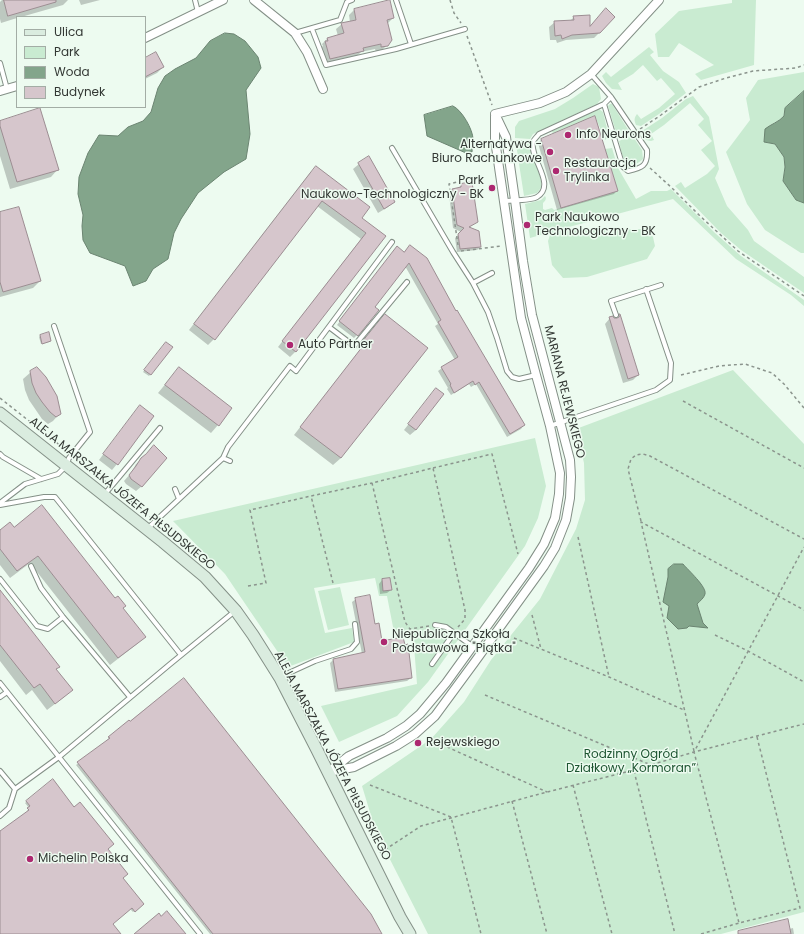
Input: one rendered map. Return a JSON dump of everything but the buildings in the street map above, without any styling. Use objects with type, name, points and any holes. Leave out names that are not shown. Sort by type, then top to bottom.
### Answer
[{"type":"street","points":[[146,38],[223,0]]},
{"type":"street","points":[[254,0],[295,33],[307,52],[323,89]]},
{"type":"street","points":[[495,114],[540,103],[566,92],[591,74],[659,0]]},
{"type":"street","points":[[3,90],[16,86]]},
{"type":"street","name":"MARIANA REJEWSKIEGO","points":[[328,772],[354,767],[403,742],[423,728],[435,716],[544,566],[555,548],[566,520],[570,498],[570,460],[532,315],[506,137],[495,114]]},
{"type":"street","name":"MARIANA REJEWSKIEGO","points":[[328,772],[349,756],[387,738],[406,726],[420,714],[446,683],[530,568],[544,544],[554,518],[559,494],[560,473],[550,426],[521,318],[495,140],[495,114]]},
{"type":"street","name":"ALEJA MARSZAŁKA JÓZEFA PIŁSUDSKIEGO","points":[[0,412],[205,577],[236,611],[280,678],[410,934]]},
{"type":"lane","points":[[195,0],[198,12]]},
{"type":"lane","points":[[295,33],[340,20],[347,2],[352,0]]},
{"type":"lane","points":[[396,0],[411,44]]},
{"type":"lane","points":[[312,29],[326,65],[396,49],[465,29]]},
{"type":"lane","points":[[0,63],[3,90]]},
{"type":"lane","points":[[591,74],[611,97],[647,150],[645,164],[639,168],[628,171],[623,167],[604,104]]},
{"type":"lane","points":[[503,201],[525,200],[537,197],[544,190],[545,182],[533,148],[533,141],[538,134],[604,104],[611,97]]},
{"type":"lane","points":[[392,148],[452,252],[474,284],[498,338],[507,371],[512,377],[520,379],[536,375]]},
{"type":"lane","points":[[147,529],[223,458],[228,447],[290,366],[296,371],[392,242]]},
{"type":"lane","points":[[474,284],[492,273]]},
{"type":"lane","points":[[329,327],[354,346],[406,282]]},
{"type":"lane","points":[[616,315],[611,301],[661,285]]},
{"type":"lane","points":[[550,426],[656,390],[670,380],[671,364],[646,289]]},
{"type":"lane","points":[[0,504],[25,484],[58,474],[66,466],[69,458],[90,432],[54,326]]},
{"type":"lane","points":[[103,495],[160,428]]},
{"type":"lane","points":[[0,454],[41,479]]},
{"type":"lane","points":[[223,458],[230,462]]},
{"type":"lane","points":[[175,489],[179,499]]},
{"type":"lane","points":[[0,504],[44,497],[55,497],[181,655]]},
{"type":"lane","points":[[31,566],[42,588],[63,617],[130,697]]},
{"type":"lane","points":[[0,579],[37,626],[48,629],[63,617]]},
{"type":"lane","points":[[0,816],[9,808],[15,789],[59,757],[236,611]]},
{"type":"lane","points":[[280,678],[316,661],[351,649],[358,642],[355,624]]},
{"type":"lane","points":[[434,625],[446,627],[472,646]]},
{"type":"lane","points":[[432,664],[454,633]]},
{"type":"lane","points":[[0,683],[200,934]]},
{"type":"lane","points":[[0,697],[7,692]]},
{"type":"lane","points":[[0,771],[15,789]]},
{"type":"path","points":[[450,0],[454,13],[465,29],[495,114]]},
{"type":"path","points":[[634,130],[662,115],[699,87],[753,71],[796,68],[804,65]]},
{"type":"path","points":[[513,141],[533,141]]},
{"type":"path","points":[[645,164],[738,251],[804,296]]},
{"type":"path","points":[[460,181],[449,184],[459,252],[503,246]]},
{"type":"path","points":[[681,375],[719,366],[745,364],[772,372],[804,408]]},
{"type":"path","points":[[0,398],[65,450]]},
{"type":"path","points":[[683,401],[804,468]]},
{"type":"path","points":[[248,586],[266,583],[250,510],[492,454],[518,554]]},
{"type":"path","points":[[739,923],[684,710],[628,469],[631,459],[636,455],[643,454],[650,456],[804,539]]},
{"type":"path","points":[[78,460],[108,484]]},
{"type":"path","points":[[433,468],[465,610],[464,619],[454,633]]},
{"type":"path","points":[[372,483],[405,622],[410,628],[434,625]]},
{"type":"path","points":[[114,488],[150,516]]},
{"type":"path","points":[[311,496],[333,583]]},
{"type":"path","points":[[641,522],[804,610]]},
{"type":"path","points":[[578,537],[609,677]]},
{"type":"path","points":[[694,752],[804,547]]},
{"type":"path","points":[[532,615],[541,649]]},
{"type":"path","points":[[716,635],[804,682]]},
{"type":"path","points":[[514,638],[684,710]]},
{"type":"path","points":[[485,695],[651,765]]},
{"type":"path","points":[[372,859],[421,826],[634,770],[694,752],[804,724]]},
{"type":"path","points":[[757,737],[800,908]]},
{"type":"path","points":[[436,742],[547,792]]},
{"type":"path","points":[[634,770],[675,934]]},
{"type":"path","points":[[370,785],[451,817]]},
{"type":"path","points":[[573,785],[612,934]]},
{"type":"path","points":[[512,801],[547,934]]},
{"type":"path","points":[[451,817],[481,934]]},
{"type":"path","points":[[701,934],[804,907]]},
{"type":"green space","points":[[732,0],[756,0],[754,65],[701,80],[695,74],[714,65],[679,43],[669,57],[658,57],[655,34],[679,11],[732,3]]},
{"type":"green space","points":[[649,47],[654,52],[650,55],[663,71],[679,82],[686,93],[641,126],[636,125],[635,123],[637,114],[641,119],[659,108],[675,94],[661,78],[657,81],[643,65],[633,74],[618,83],[622,90],[612,89],[602,76],[606,72],[611,77]]},
{"type":"green space","points":[[804,72],[804,91],[785,108],[784,116],[780,120],[770,125],[764,142],[775,144],[784,157],[785,167],[783,181],[796,200],[804,203],[804,253],[801,253],[765,230],[747,204],[726,152],[750,120],[746,98],[758,80]]},
{"type":"green space","points":[[593,84],[599,87],[601,99],[597,104],[533,134],[530,139],[515,138],[515,127],[519,121],[555,109]]},
{"type":"green space","points":[[693,96],[709,117],[719,169],[715,178],[727,206],[748,230],[754,241],[804,277],[804,293],[741,250],[721,233],[675,186],[681,182],[685,188],[707,174],[715,166],[701,150],[712,141],[698,125],[704,119],[690,103],[651,134],[654,140],[646,140],[642,135],[642,131],[662,118],[686,99]]},
{"type":"green space","points":[[612,104],[629,131],[617,135],[608,106]]},
{"type":"green space","points":[[599,109],[603,112],[609,137],[605,140],[595,116],[553,134],[552,131]]},
{"type":"green space","points":[[632,135],[642,150],[643,159],[635,164],[628,163],[626,161],[621,151],[619,141]]},
{"type":"green space","points":[[516,144],[529,144],[541,179],[541,188],[537,193],[524,196]]},
{"type":"green space","points":[[612,148],[618,168],[636,199],[651,191],[667,191],[671,189],[715,233],[741,256],[804,300],[804,306],[791,295],[736,259],[673,199],[554,231],[646,229],[653,237],[655,246],[647,259],[587,277],[563,278],[552,265],[548,241],[551,232],[530,238],[525,204],[541,200],[545,196],[546,199],[543,203],[543,209],[545,210],[552,208],[554,210],[618,191],[605,149]]},
{"type":"green space","name":"Rodzinny Ogród Działkowy „Kormoran”","points":[[733,370],[804,444],[804,912],[721,934],[428,934],[376,832],[362,786],[431,739],[464,702],[491,660],[540,599],[576,529],[585,500],[584,463],[576,429]]},
{"type":"green space","points":[[535,438],[546,486],[538,518],[525,546],[428,682],[397,716],[339,742],[321,706],[417,684],[413,633],[398,635],[394,632],[387,596],[379,596],[375,578],[314,588],[325,633],[352,628],[354,642],[288,667],[225,574],[173,521]]},
{"type":"green space","points":[[340,587],[349,625],[328,630],[318,591]]},
{"type":"water","points":[[225,33],[234,34],[245,41],[258,57],[261,68],[246,90],[250,134],[246,159],[224,172],[198,193],[181,219],[174,233],[168,259],[153,269],[146,281],[133,286],[125,266],[90,253],[83,240],[83,215],[78,194],[79,177],[88,153],[99,135],[118,136],[128,127],[143,121],[151,112],[158,88],[165,76],[196,58],[210,41]]},
{"type":"water","points":[[804,91],[804,203],[796,200],[783,181],[785,167],[784,157],[775,144],[764,142],[765,129],[782,118],[784,116],[785,108]]},
{"type":"water","points":[[453,106],[463,116],[473,135],[472,152],[466,153],[427,136],[424,115]]},
{"type":"water","points":[[674,564],[683,564],[703,587],[705,594],[697,604],[703,623],[708,628],[689,626],[687,628],[678,629],[667,618],[669,606],[663,602],[668,569]]},
{"type":"place","name":"Info Neurons","points":[[568,135]]},
{"type":"place","name":"Alternatywa - Biuro Rachunkowe","points":[[550,152]]},
{"type":"place","name":"Restauracja Trylinka","points":[[556,171]]},
{"type":"place","name":"Park Naukowo-Technologiczny - BK","points":[[492,188]]},
{"type":"place","name":"Park Naukowo Technologiczny - BK","points":[[527,225]]},
{"type":"place","name":"Auto Partner","points":[[290,345]]},
{"type":"place","name":"Niepubliczna Szkoła Podstawowa \"Piątka\"","points":[[384,642]]},
{"type":"place","name":"Rejewskiego","points":[[418,743]]},
{"type":"place","name":"Michelin Polska","points":[[30,859]]}]
